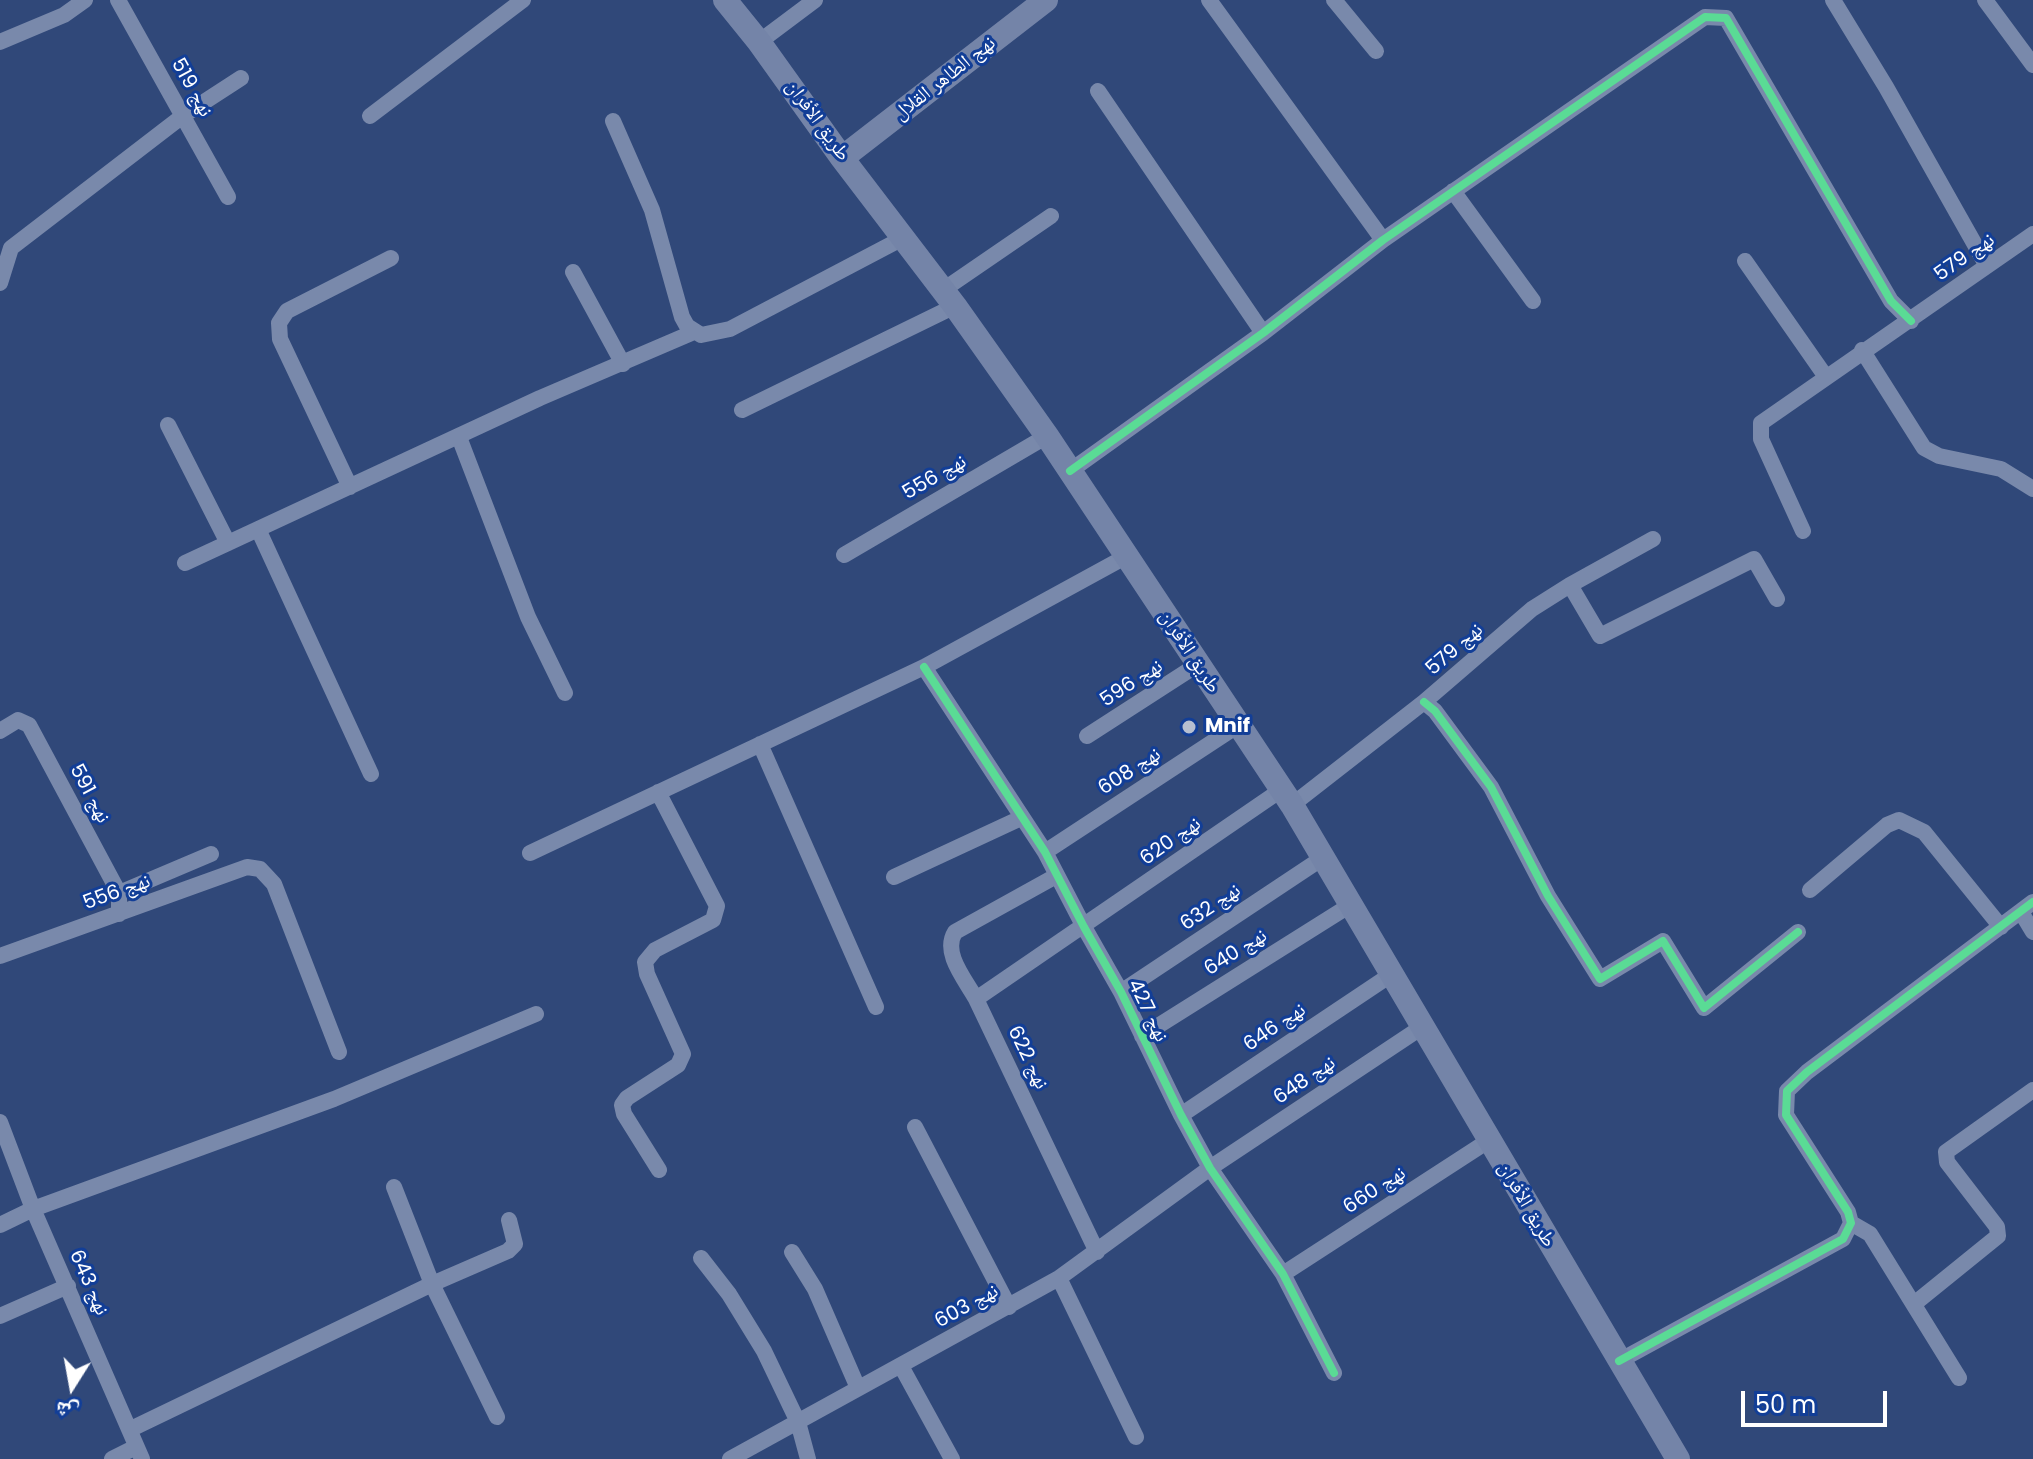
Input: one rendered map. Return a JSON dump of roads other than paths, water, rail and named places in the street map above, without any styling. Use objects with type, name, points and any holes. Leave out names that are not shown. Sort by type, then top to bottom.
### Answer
[{"type":"main road","name":"طريق الأفران","points":[[725,0],[905,237],[1047,436],[1287,798],[1678,1459]]},
{"type":"main road","name":"نهج الطاهر القلال","points":[[842,158],[1034,4]]},
{"type":"street","points":[[0,42],[64,15],[85,0]]},
{"type":"street","name":"نهج 519","points":[[118,0],[228,197]]},
{"type":"street","points":[[370,116],[523,0]]},
{"type":"street","points":[[759,42],[815,0]]},
{"type":"street","points":[[1209,0],[1383,240]]},
{"type":"street","points":[[1334,0],[1376,51]]},
{"type":"street","points":[[1833,0],[1987,266]]},
{"type":"street","points":[[1985,0],[2033,65]]},
{"type":"street","points":[[1070,471],[1263,333],[1383,240],[1705,17],[1726,18],[1891,301],[1911,321]]},
{"type":"street","points":[[0,283],[11,248],[184,115],[241,78]]},
{"type":"street","points":[[1098,91],[1263,333]]},
{"type":"street","points":[[613,121],[652,210],[682,317],[694,332]]},
{"type":"street","points":[[1453,191],[1533,301]]},
{"type":"street","points":[[742,410],[949,298],[1051,216]]},
{"type":"street","name":"نهج 579","points":[[1803,531],[1761,439],[1761,423],[2033,234]]},
{"type":"street","points":[[185,563],[540,398],[694,332],[711,335],[730,329],[905,237]]},
{"type":"street","points":[[350,487],[280,339],[279,323],[287,311],[391,258]]},
{"type":"street","points":[[1745,261],[1826,377]]},
{"type":"street","points":[[573,272],[623,364]]},
{"type":"street","points":[[1862,350],[1924,448],[1939,456],[2001,469],[2033,489]]},
{"type":"street","points":[[168,425],[228,543]]},
{"type":"street","name":"نهج 556","points":[[844,555],[1047,436]]},
{"type":"street","points":[[459,437],[528,617],[565,693]]},
{"type":"street","points":[[258,529],[371,774]]},
{"type":"street","name":"نهج 579","points":[[1287,798],[1424,702],[1532,609],[1653,539]]},
{"type":"street","points":[[530,853],[924,667],[1127,556]]},
{"type":"street","points":[[1570,585],[1600,636],[1754,559],[1777,599]]},
{"type":"street","name":"نهج 596","points":[[1087,736],[1197,665]]},
{"type":"street","name":"نهج 427","points":[[924,667],[1045,852],[1121,992],[1210,1168],[1283,1274],[1334,1373]]},
{"type":"street","points":[[1424,702],[1435,711],[1491,787],[1548,896],[1600,979],[1663,941],[1704,1008],[1798,932]]},
{"type":"street","name":"نهج 591","points":[[0,731],[18,720],[29,725],[119,893],[119,914]]},
{"type":"street","name":"نهج 608","points":[[1045,852],[1237,726]]},
{"type":"street","points":[[760,744],[876,1007]]},
{"type":"street","points":[[658,792],[717,906],[713,920],[655,950],[645,962],[647,974],[683,1054],[678,1065],[627,1098],[622,1105],[624,1114],[659,1170]]},
{"type":"street","name":"نهج 620","points":[[1084,927],[1287,798]]},
{"type":"street","points":[[894,877],[1021,818]]},
{"type":"street","points":[[1810,890],[1887,825],[1899,820],[1924,832],[2001,927]]},
{"type":"street","points":[[119,893],[211,854]]},
{"type":"street","name":"نهج 632","points":[[1121,992],[1324,857]]},
{"type":"street","name":"نهج 556","points":[[0,956],[247,867],[260,869],[274,884],[339,1052]]},
{"type":"street","name":"نهج 622","points":[[1056,876],[955,932],[950,942],[951,953],[1097,1252]]},
{"type":"street","name":"نهج 640","points":[[1142,1036],[1352,904]]},
{"type":"street","points":[[1619,1361],[1843,1239],[1851,1223],[1848,1212],[1786,1115],[1787,1091],[1807,1072],[2027,907],[2033,932]]},
{"type":"street","points":[[976,999],[1084,927]]},
{"type":"street","name":"نهج 646","points":[[1181,1115],[1392,974]]},
{"type":"street","points":[[0,1225],[33,1209],[334,1099],[536,1014]]},
{"type":"street","name":"نهج 648","points":[[1210,1168],[1422,1027]]},
{"type":"street","points":[[1914,1304],[1998,1236],[1997,1227],[1947,1162],[1946,1152],[2033,1090]]},
{"type":"street","name":"نهج 643","points":[[0,1122],[33,1209],[139,1453]]},
{"type":"street","points":[[915,1127],[1009,1307]]},
{"type":"street","name":"نهج 660","points":[[1283,1274],[1488,1141]]},
{"type":"street","name":"نهج 603","points":[[730,1459],[1059,1278],[1210,1168]]},
{"type":"street","points":[[394,1187],[432,1284],[497,1417]]},
{"type":"street","points":[[131,1429],[432,1284],[512,1249],[515,1244],[509,1220]]},
{"type":"street","points":[[1851,1223],[1870,1234],[1959,1378]]},
{"type":"street","points":[[792,1252],[815,1289],[858,1388]]},
{"type":"street","points":[[701,1258],[729,1294],[764,1351],[798,1422],[808,1459]]},
{"type":"street","points":[[1059,1278],[1136,1437]]},
{"type":"street","points":[[0,1316],[68,1286]]},
{"type":"street","points":[[901,1366],[952,1459]]},
{"type":"street","points":[[112,1459],[139,1453]]},
{"type":"place","name":"Mnif","points":[[1189,727]]}]
